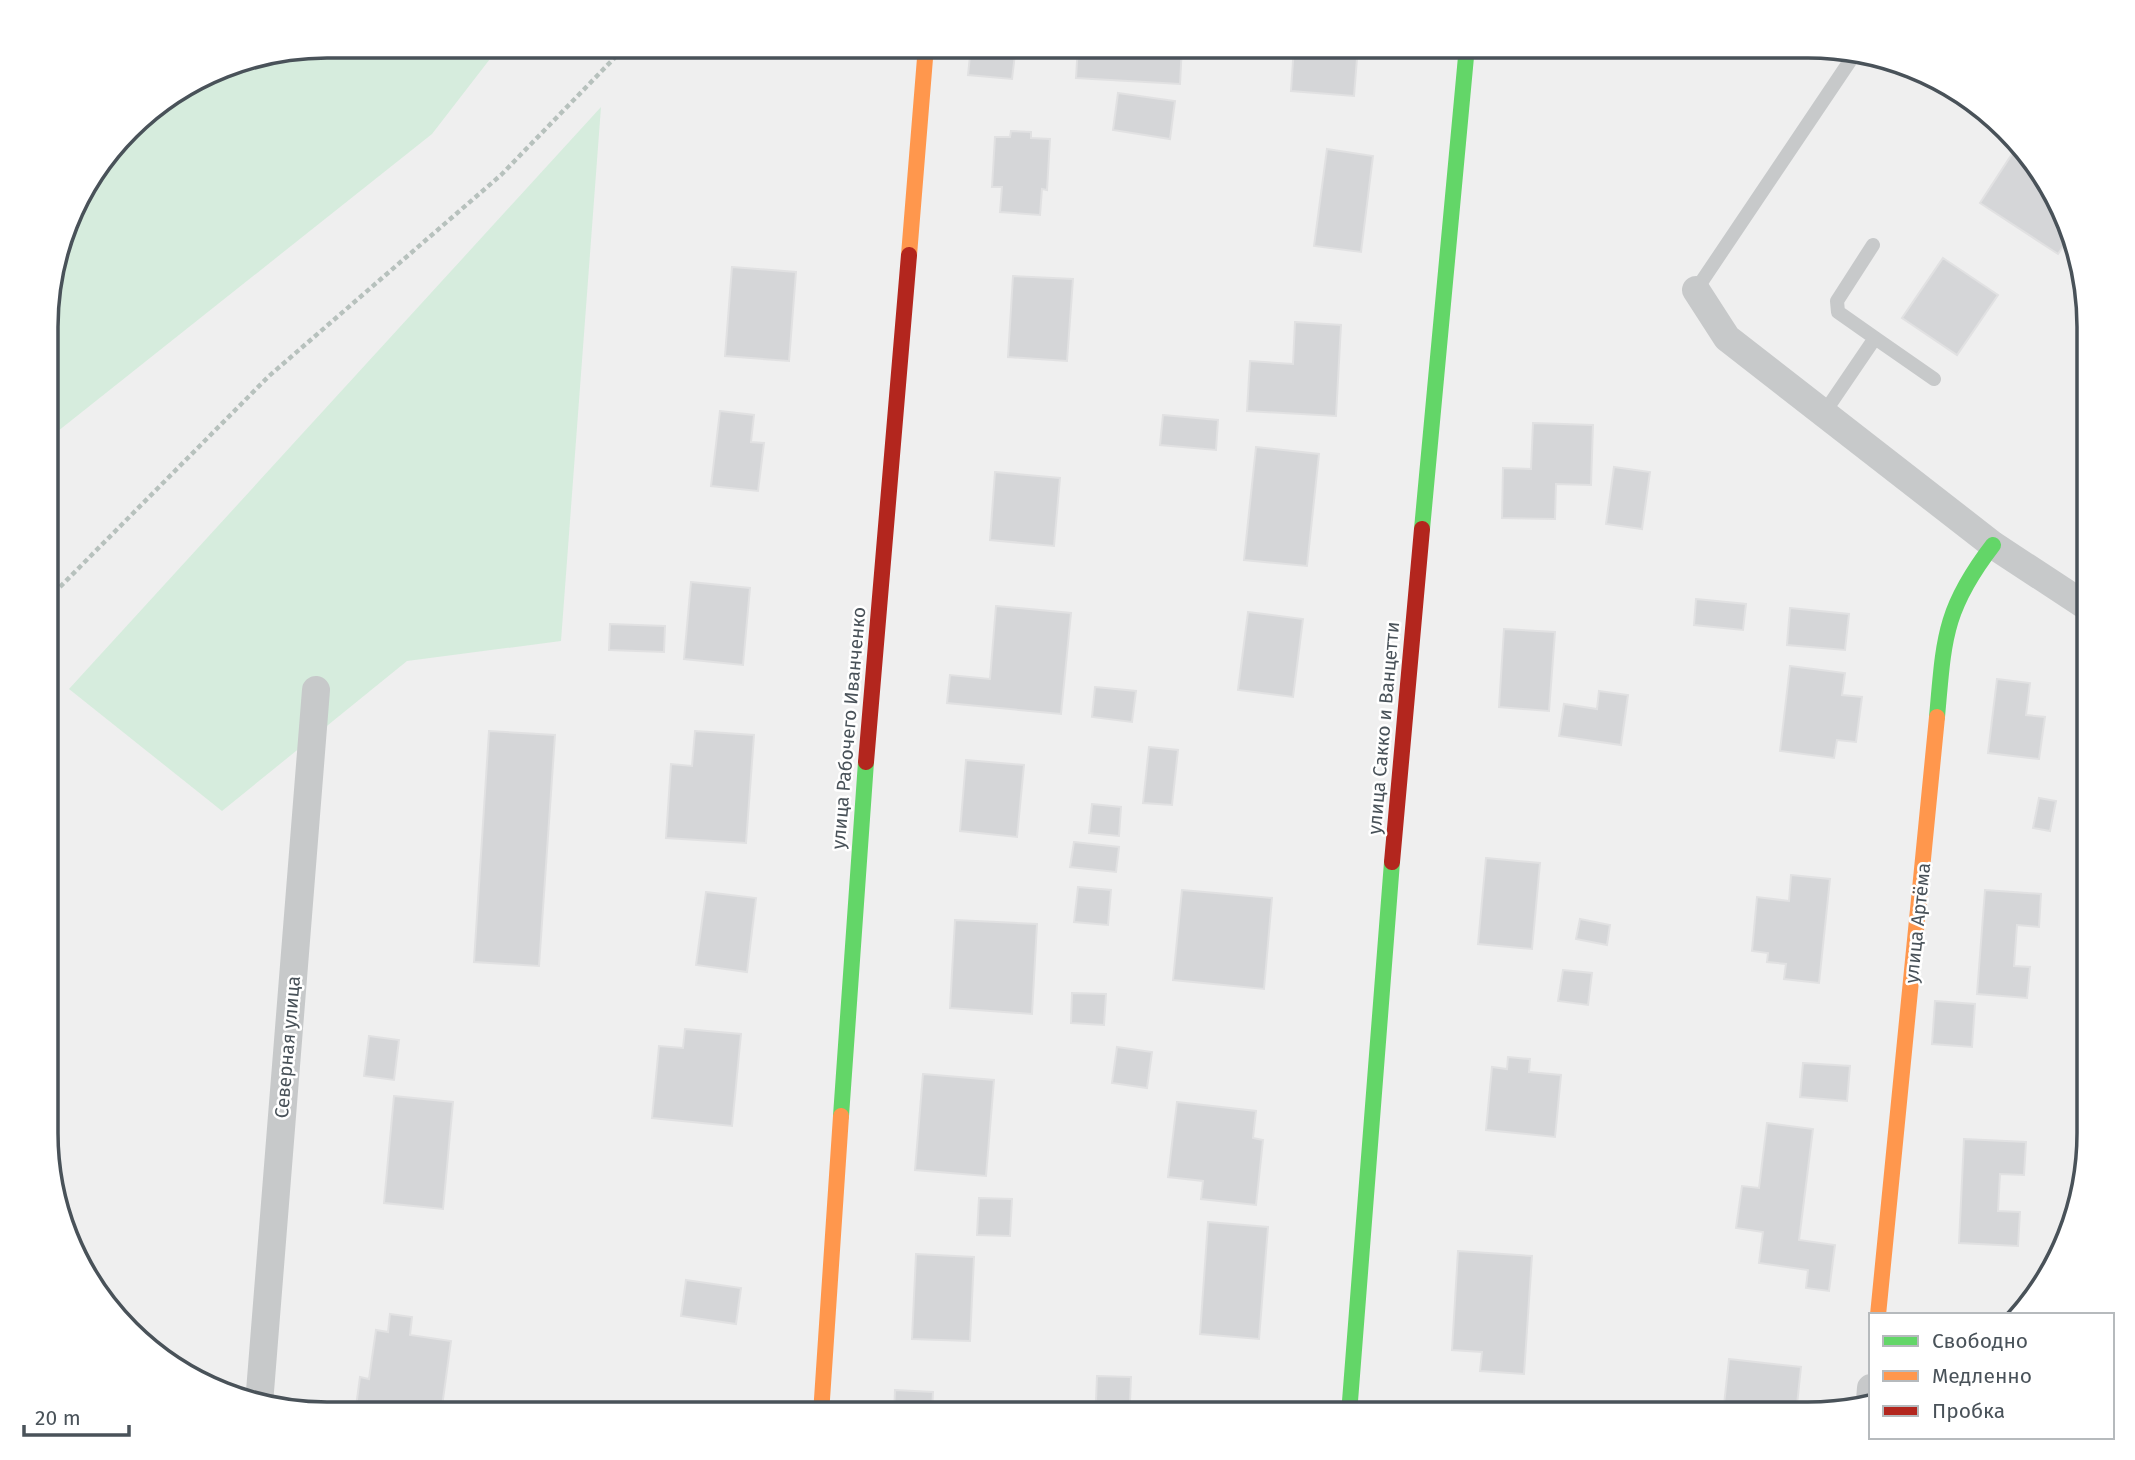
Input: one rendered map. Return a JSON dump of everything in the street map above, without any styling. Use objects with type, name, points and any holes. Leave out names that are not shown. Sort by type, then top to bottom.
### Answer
[{"type":"street","name":"улица Рабочего Иванченко","points":[[822,1402],[860,836],[925,58]]},
{"type":"street","name":"улица Сакко и Ванцетти","points":[[1350,1402],[1397,804],[1466,58]]},
{"type":"street","points":[[1696,290],[1727,338],[1993,545],[2077,600]]},
{"type":"street","name":"улица Артёма","points":[[1878,1313],[1945,634],[1951,607],[1966,580],[1993,545]]},
{"type":"street","name":"Северная улица","points":[[260,1394],[316,690]]},
{"type":"lane","points":[[1696,290],[1851,61]]},
{"type":"lane","points":[[1873,245],[1837,301],[1838,312],[1934,379]]},
{"type":"lane","points":[[1824,413],[1875,338]]},
{"type":"path","points":[[58,589],[269,376],[501,175],[614,58]]},
{"type":"green space","points":[[309,58],[491,58],[432,134],[58,431],[58,309],[72,240],[85,208],[103,177],[124,149],[149,124],[208,85],[240,72],[274,63]]},
{"type":"green space","points":[[601,107],[561,641],[407,661],[222,811],[69,689]]},
{"type":"building","points":[[970,58],[1015,58],[1012,79],[968,75]]},
{"type":"building","points":[[1077,58],[1181,58],[1180,84],[1076,78]]},
{"type":"building","points":[[1293,58],[1357,58],[1354,96],[1291,91]]},
{"type":"building","points":[[1118,93],[1175,101],[1170,139],[1113,130]]},
{"type":"building","points":[[1011,131],[1031,132],[1031,138],[1050,139],[1047,190],[1042,189],[1040,215],[1000,212],[1002,187],[992,187],[995,137],[1010,137]]},
{"type":"building","points":[[1327,149],[1373,156],[1361,252],[1314,246]]},
{"type":"building","points":[[2013,152],[2050,208],[2064,245],[2058,254],[1980,203]]},
{"type":"building","points":[[1943,258],[1998,295],[1957,355],[1902,318]]},
{"type":"building","points":[[732,267],[796,272],[789,361],[725,356]]},
{"type":"building","points":[[1013,276],[1073,279],[1067,361],[1008,357]]},
{"type":"building","points":[[1295,322],[1341,325],[1336,416],[1247,411],[1250,361],[1293,364]]},
{"type":"building","points":[[720,411],[754,415],[751,442],[764,443],[758,491],[711,486]]},
{"type":"building","points":[[1163,415],[1218,420],[1216,450],[1160,445]]},
{"type":"building","points":[[1533,423],[1593,425],[1591,485],[1556,484],[1555,519],[1502,518],[1503,468],[1531,469]]},
{"type":"building","points":[[1256,447],[1319,454],[1307,566],[1244,560]]},
{"type":"building","points":[[1614,467],[1650,472],[1642,529],[1606,524]]},
{"type":"building","points":[[995,472],[1060,478],[1054,546],[990,540]]},
{"type":"building","points":[[691,582],[750,588],[743,665],[684,659]]},
{"type":"building","points":[[1696,599],[1746,604],[1743,630],[1694,625]]},
{"type":"building","points":[[996,606],[1071,613],[1061,714],[947,703],[950,675],[990,679]]},
{"type":"building","points":[[1790,608],[1849,614],[1845,650],[1787,645]]},
{"type":"building","points":[[1248,612],[1303,619],[1293,697],[1238,690]]},
{"type":"building","points":[[610,624],[665,626],[664,652],[609,650]]},
{"type":"building","points":[[1504,629],[1555,632],[1549,711],[1499,707]]},
{"type":"building","points":[[1790,666],[1845,673],[1842,695],[1862,697],[1856,742],[1837,740],[1834,758],[1780,751]]},
{"type":"building","points":[[1997,679],[2030,683],[2026,715],[2045,717],[2039,759],[1988,753]]},
{"type":"building","points":[[1095,687],[1136,691],[1132,722],[1092,717]]},
{"type":"building","points":[[1599,691],[1628,695],[1621,745],[1559,736],[1564,704],[1597,709]]},
{"type":"building","points":[[489,731],[555,735],[539,966],[474,962]]},
{"type":"building","points":[[695,731],[754,735],[746,843],[666,838],[671,764],[692,766]]},
{"type":"building","points":[[1149,747],[1178,750],[1172,805],[1143,803]]},
{"type":"building","points":[[966,760],[1024,765],[1017,837],[960,831]]},
{"type":"building","points":[[2039,798],[2056,801],[2050,831],[2033,828]]},
{"type":"building","points":[[1092,804],[1121,807],[1119,836],[1089,833]]},
{"type":"building","points":[[1074,842],[1119,847],[1116,872],[1070,867]]},
{"type":"building","points":[[1486,858],[1540,863],[1532,949],[1478,944]]},
{"type":"building","points":[[1791,875],[1830,879],[1819,983],[1784,979],[1786,964],[1767,962],[1768,953],[1752,951],[1757,897],[1789,901]]},
{"type":"building","points":[[1078,887],[1111,890],[1108,925],[1074,922]]},
{"type":"building","points":[[1182,890],[1272,898],[1264,989],[1173,980]]},
{"type":"building","points":[[1985,890],[2041,894],[2039,927],[2017,925],[2014,966],[2030,967],[2027,998],[1977,994]]},
{"type":"building","points":[[706,892],[756,898],[747,972],[696,965]]},
{"type":"building","points":[[1580,919],[1610,925],[1607,945],[1576,939]]},
{"type":"building","points":[[955,920],[1037,924],[1032,1014],[950,1008]]},
{"type":"building","points":[[1563,970],[1592,973],[1588,1005],[1558,1001]]},
{"type":"building","points":[[1072,993],[1106,994],[1104,1025],[1071,1023]]},
{"type":"building","points":[[1935,1001],[1975,1004],[1972,1047],[1932,1044]]},
{"type":"building","points":[[685,1029],[741,1034],[732,1126],[652,1118],[659,1046],[683,1048]]},
{"type":"building","points":[[369,1036],[399,1040],[394,1080],[364,1076]]},
{"type":"building","points":[[1117,1047],[1152,1052],[1147,1088],[1112,1083]]},
{"type":"building","points":[[1508,1057],[1530,1059],[1529,1072],[1561,1075],[1555,1137],[1486,1130],[1492,1067],[1507,1069]]},
{"type":"building","points":[[1803,1063],[1850,1066],[1847,1101],[1800,1097]]},
{"type":"building","points":[[923,1074],[994,1080],[986,1176],[915,1170]]},
{"type":"building","points":[[394,1096],[453,1102],[443,1209],[384,1203]]},
{"type":"building","points":[[1177,1102],[1256,1111],[1253,1138],[1263,1140],[1256,1205],[1201,1199],[1203,1181],[1168,1177]]},
{"type":"building","points":[[1767,1123],[1813,1129],[1799,1240],[1835,1245],[1829,1291],[1806,1288],[1808,1270],[1759,1263],[1763,1232],[1736,1228],[1742,1186],[1759,1188]]},
{"type":"building","points":[[1964,1139],[2026,1142],[2024,1175],[2000,1174],[1998,1211],[2020,1212],[2018,1246],[1959,1243]]},
{"type":"building","points":[[979,1198],[1012,1199],[1010,1236],[977,1235]]},
{"type":"building","points":[[1208,1222],[1268,1227],[1259,1339],[1200,1334]]},
{"type":"building","points":[[1458,1251],[1532,1256],[1524,1374],[1480,1371],[1482,1352],[1452,1350]]},
{"type":"building","points":[[916,1254],[974,1257],[970,1341],[912,1339]]},
{"type":"building","points":[[686,1280],[741,1288],[736,1324],[681,1316]]},
{"type":"building","points":[[390,1314],[412,1317],[410,1335],[451,1341],[443,1402],[357,1402],[360,1377],[369,1379],[376,1330],[388,1332]]},
{"type":"building","points":[[1729,1359],[1801,1367],[1797,1402],[1724,1402]]},
{"type":"building","points":[[1097,1376],[1131,1377],[1130,1402],[1096,1401]]},
{"type":"building","points":[[895,1390],[933,1392],[933,1402],[894,1402]]},
{"type":"traffic: fast","points":[[1422,529],[1466,58]]},
{"type":"traffic: fast","points":[[1937,717],[1949,626],[1964,588],[1993,545]]},
{"type":"traffic: fast","points":[[841,1116],[866,762]]},
{"type":"traffic: fast","points":[[1350,1402],[1392,862]]},
{"type":"traffic: slow","points":[[909,255],[925,58]]},
{"type":"traffic: slow","points":[[1878,1313],[1937,717]]},
{"type":"traffic: slow","points":[[822,1402],[841,1116]]},
{"type":"traffic: jam","points":[[866,762],[909,255]]},
{"type":"traffic: jam","points":[[1392,862],[1422,529]]}]
